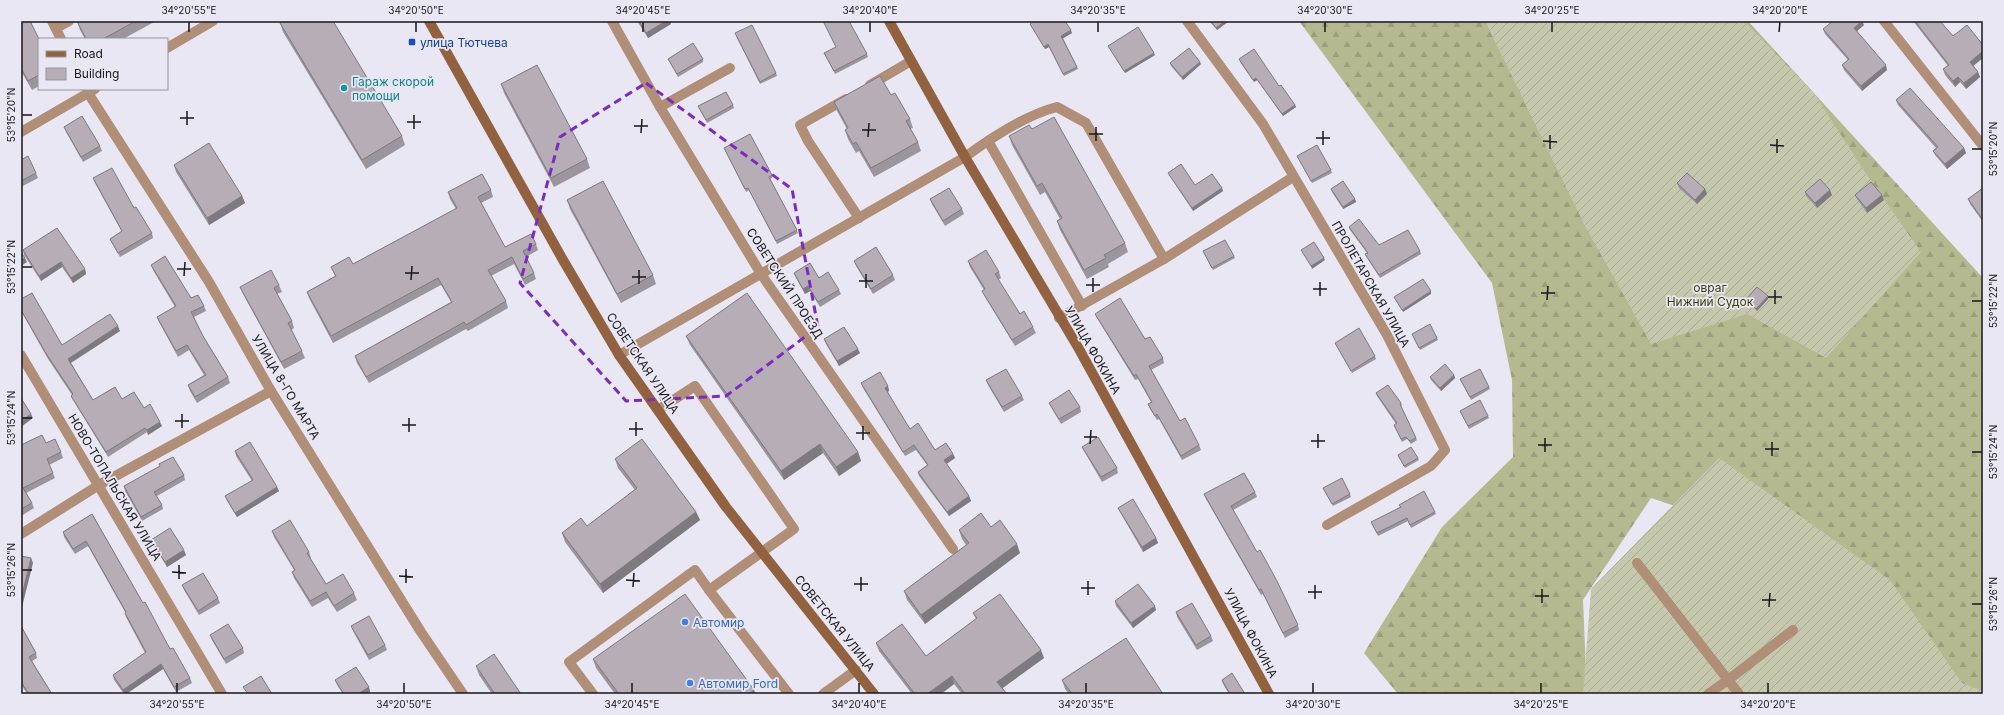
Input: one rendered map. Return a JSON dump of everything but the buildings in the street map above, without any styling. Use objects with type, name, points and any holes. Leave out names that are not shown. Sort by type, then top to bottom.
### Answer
[{"type":"main road","name":"СОВЕТСКАЯ УЛИЦА","points":[[429,21],[560,254],[620,355],[726,507],[874,694]]},
{"type":"main road","name":"УЛИЦА ФОКИНА","points":[[889,21],[965,157],[1059,318],[1079,349],[1269,694]]},
{"type":"street","points":[[60,38],[54,25],[69,21]]},
{"type":"street","points":[[168,47],[213,21]]},
{"type":"street","name":"СОВЕТСКИЙ ПРОЕЗД","points":[[612,21],[660,107],[761,274],[953,549]]},
{"type":"street","name":"ПРОЛЕТАРСКАЯ УЛИЦА","points":[[1187,21],[1263,124],[1387,335],[1445,450],[1431,466],[1327,525]]},
{"type":"street","points":[[1884,21],[1983,146]]},
{"type":"street","points":[[859,218],[800,125],[911,61]]},
{"type":"street","points":[[660,107],[730,68]]},
{"type":"street","points":[[21,132],[90,90]]},
{"type":"street","name":"УЛИЦА 8-ГО МАРТА","points":[[90,90],[209,282],[271,391],[421,632],[463,694]]},
{"type":"street","points":[[620,355],[965,157],[988,141],[1042,111],[1057,108],[1086,123],[1164,259]]},
{"type":"street","points":[[988,141],[1082,306]]},
{"type":"street","points":[[1059,318],[1164,259],[1293,177]]},
{"type":"street","name":"НОВО-ТОПАЛЬСКАЯ УЛИЦА","points":[[21,355],[100,485],[222,694]]},
{"type":"street","points":[[658,410],[695,386],[794,528],[709,590]]},
{"type":"street","points":[[21,534],[100,485],[271,391]]},
{"type":"street","points":[[1637,564],[1739,694]]},
{"type":"street","points":[[593,694],[569,662],[695,570],[789,694]]},
{"type":"street","points":[[1708,694],[1793,630]]},
{"type":"street","points":[[823,694],[856,670]]},
{"type":"highlighted area","points":[[646,83],[792,189],[818,327],[726,396],[626,401],[520,283],[560,137]]},
{"type":"green space","name":"овраг Нижний Судок","points":[[1299,21],[1748,21],[1983,278],[1983,694],[1915,694],[1710,518],[1651,498],[1583,600],[1587,694],[1398,694],[1364,653],[1442,527],[1513,457],[1512,380],[1492,283]]},
{"type":"green space","points":[[1485,21],[1744,21],[1813,92],[1865,172],[1921,252],[1826,358],[1747,314],[1651,344],[1585,226]]},
{"type":"green space","points":[[1719,458],[1890,580],[1962,683],[1983,691],[1983,694],[1583,694],[1591,589]]},
{"type":"place","name":"улица Тютчева","points":[[412,42]]},
{"type":"place","name":"Гараж скорой помощи","points":[[344,88]]},
{"type":"place","name":"Автомир","points":[[685,622]]},
{"type":"place","name":"Автомир Ford","points":[[690,683]]}]
